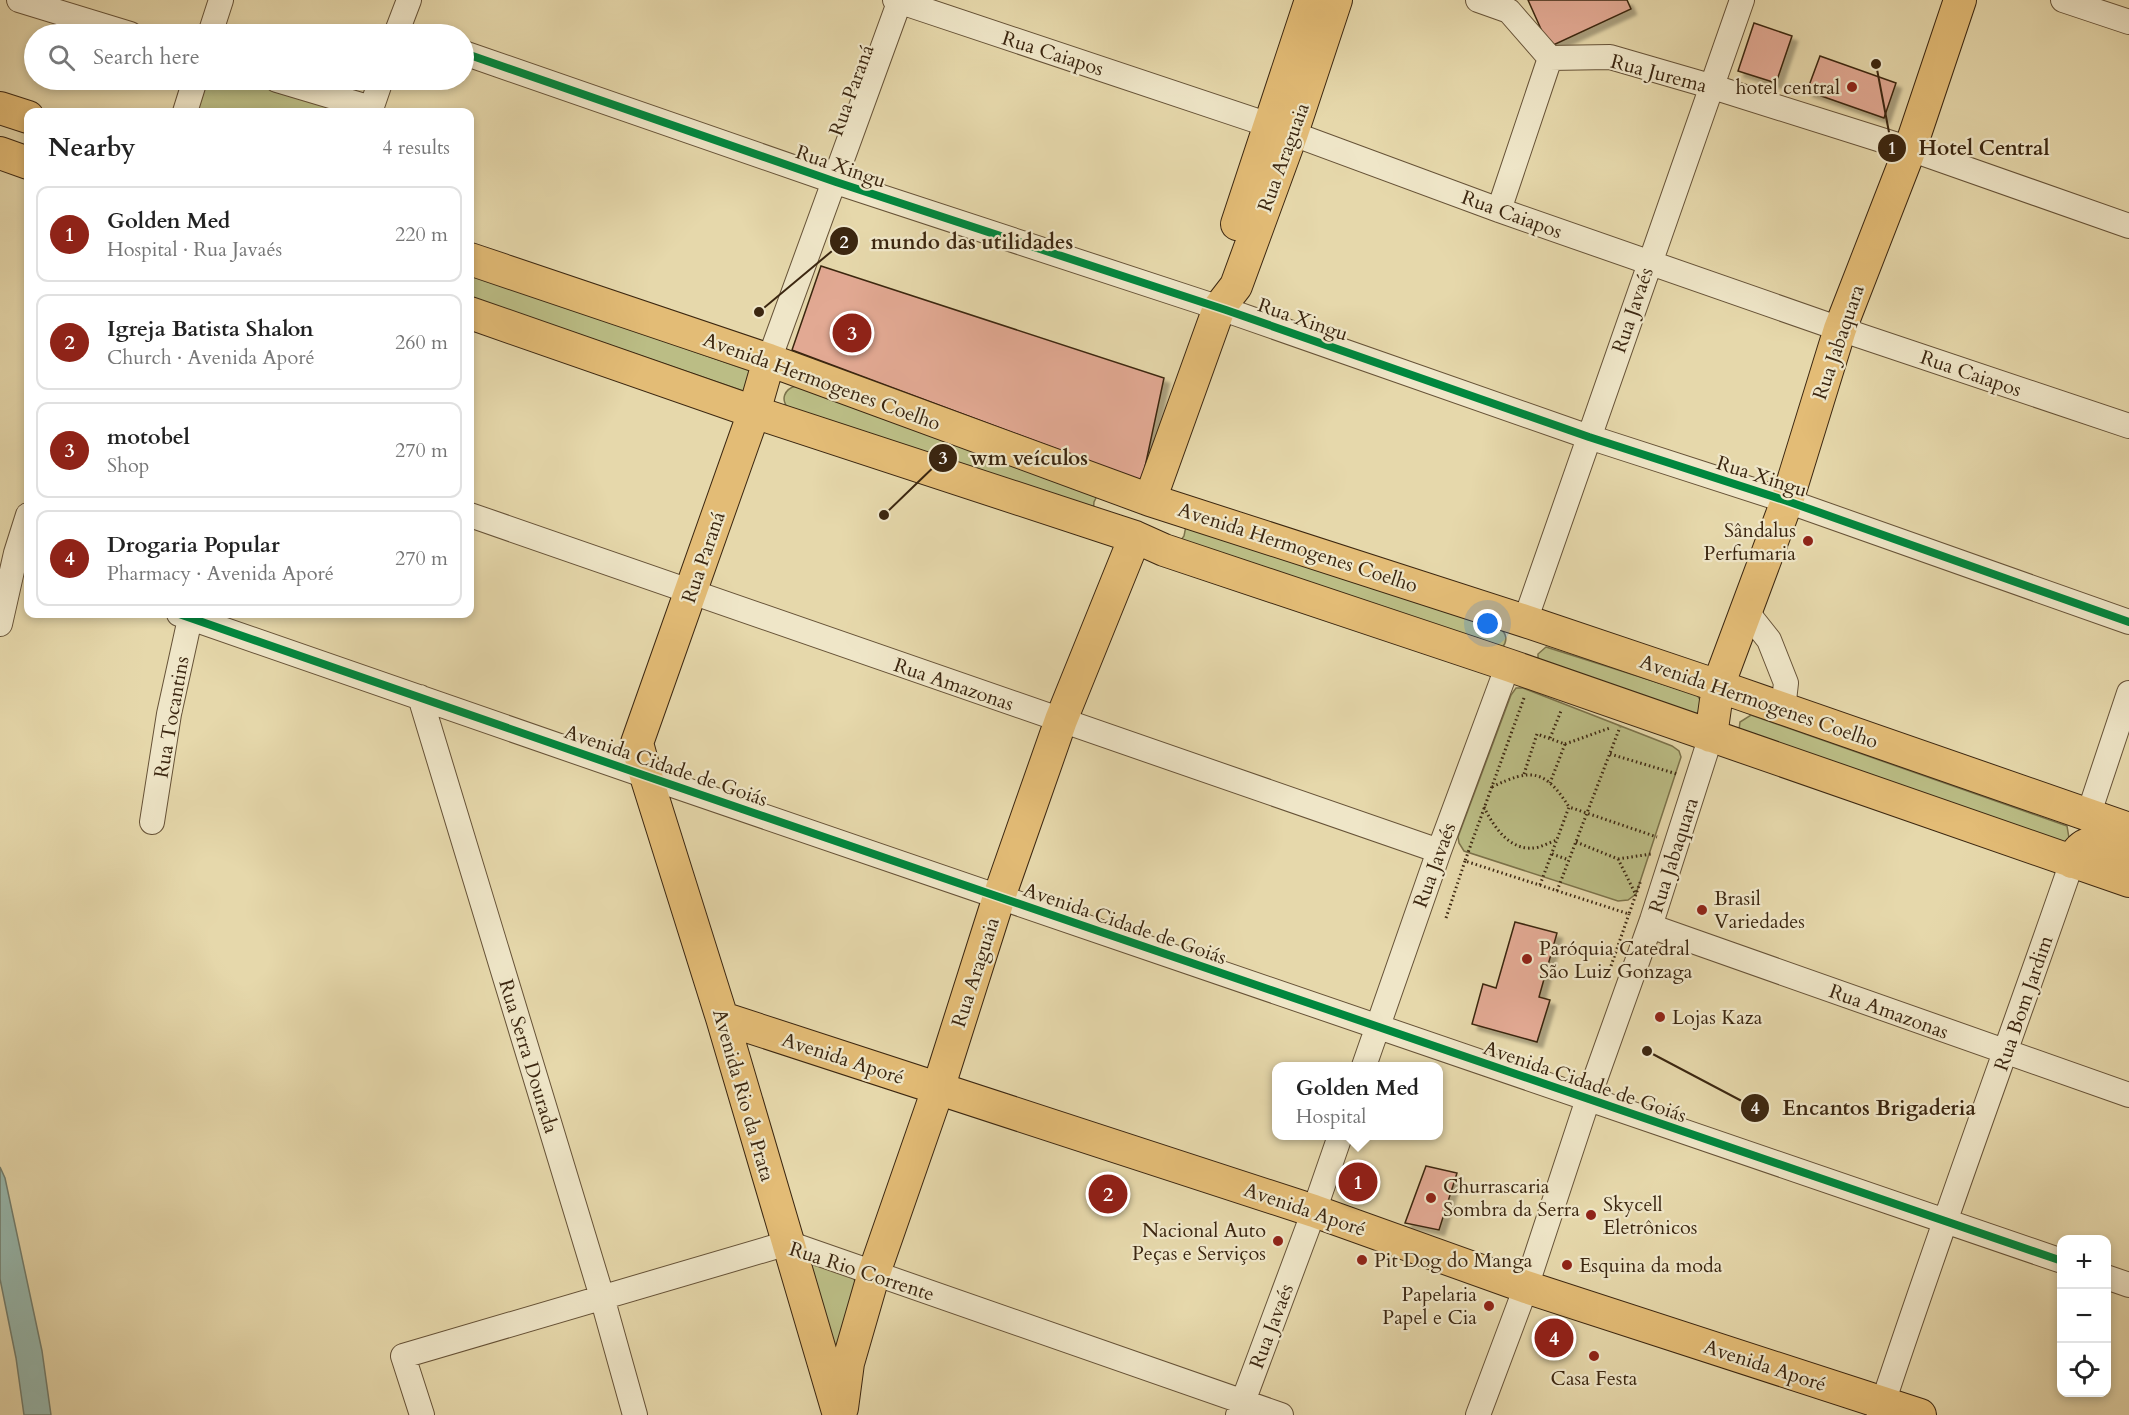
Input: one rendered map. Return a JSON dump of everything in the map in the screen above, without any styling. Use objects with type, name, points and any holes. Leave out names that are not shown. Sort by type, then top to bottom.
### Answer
[{"type":"main road","name":"Rua Araguaia","points":[[1281,129],[1311,0]]},
{"type":"main road","name":"Rua Araguaia","points":[[1150,500],[1219,308],[1217,285],[1336,0]]},
{"type":"main road","name":"Rua Jabaquara","points":[[1711,736],[1718,686],[1786,501],[1840,328],[1910,149],[1960,0]]},
{"type":"main road","points":[[0,108],[24,116]]},
{"type":"main road","points":[[0,153],[24,162]]},
{"type":"main road","name":"Avenida Hermogenes Coelho","points":[[474,260],[769,360],[1150,500],[1525,621],[2129,829]]},
{"type":"main road","points":[[474,314],[754,412],[1135,537],[1164,550],[1508,665],[2129,881]]},
{"type":"main road","name":"Rua Paraná","points":[[646,776],[637,743],[754,412],[769,360]]},
{"type":"main road","points":[[1135,537],[1124,529],[1121,522],[1123,509],[1126,504],[1137,498],[1150,500]]},
{"type":"main road","name":"Rua Araguaia","points":[[840,1415],[848,1363],[874,1273],[938,1089],[999,897],[1061,720],[1135,537]]},
{"type":"main road","points":[[1508,665],[1525,621]]},
{"type":"main road","name":"Avenida Rio da Prata","points":[[646,776],[722,1018],[840,1415]]},
{"type":"main road","points":[[2072,862],[2075,854],[2089,844],[2097,842],[2118,848],[2129,848]]},
{"type":"main road","name":"Avenida Aporé","points":[[722,1018],[1314,1211],[1526,1287],[1881,1409],[1920,1415]]},
{"type":"street","points":[[20,0],[98,24]]},
{"type":"street","points":[[213,24],[221,0]]},
{"type":"street","points":[[403,24],[409,0]]},
{"type":"street","points":[[1478,0],[1509,11],[1550,58],[1499,210]]},
{"type":"street","name":"Rua Javaés","points":[[1525,621],[1710,86],[1742,0]]},
{"type":"street","points":[[2063,0],[2129,22]]},
{"type":"street","name":"Rua Caiapos","points":[[898,1],[1281,129],[1499,210],[2129,426]]},
{"type":"street","name":"Rua Paraná","points":[[769,360],[836,182],[898,1]]},
{"type":"street","name":"Rua Xingu","points":[[474,56],[836,182],[1219,308],[1589,437],[1786,501],[2129,622]]},
{"type":"street","name":"Rua Jurema","points":[[1550,58],[1610,57],[1710,86],[1910,149],[2129,226]]},
{"type":"street","points":[[185,108],[192,90]]},
{"type":"street","points":[[308,90],[364,108]]},
{"type":"street","points":[[371,108],[377,90]]},
{"type":"street","name":"Rua Amazonas","points":[[474,516],[1439,851]]},
{"type":"street","points":[[0,624],[22,556]]},
{"type":"street","points":[[1746,610],[1769,640],[1786,683],[1783,709]]},
{"type":"street","name":"Rua Tocantins","points":[[153,822],[185,618]]},
{"type":"street","name":"Avenida Cidade de Goiás","points":[[195,618],[646,776],[2057,1261]]},
{"type":"street","name":"Rua Javaés","points":[[1365,1062],[1439,851],[1508,665]]},
{"type":"street","points":[[2088,816],[2129,693]]},
{"type":"street","name":"Rua Serra Dourada","points":[[420,697],[602,1297],[635,1415]]},
{"type":"street","name":"Rua Jabaquara","points":[[1478,1415],[1526,1287],[1588,1099],[1650,926],[1711,736]]},
{"type":"street","name":"Rua Bom Jardim","points":[[1881,1409],[2072,862]]},
{"type":"street","name":"Rua Amazonas","points":[[1650,926],[2129,1095]]},
{"type":"street","name":"Rua Javaés","points":[[1240,1408],[1339,1140]]},
{"type":"street","name":"Rua Rio Corrente","points":[[422,1415],[403,1356],[788,1243],[1240,1408],[1281,1415]]},
{"type":"street","points":[[2111,1279],[2129,1285]]},
{"type":"path","points":[[1446,918],[1524,698],[1533,701]]},
{"type":"path","points":[[1552,707],[1571,714]]},
{"type":"path","points":[[1550,738],[1561,711]]},
{"type":"path","points":[[1600,724],[1628,734]]},
{"type":"path","points":[[1524,774],[1537,734],[1565,744],[1610,728]]},
{"type":"path","points":[[1557,891],[1618,730]]},
{"type":"path","points":[[1550,783],[1565,744]]},
{"type":"path","points":[[1610,754],[1680,775]]},
{"type":"path","points":[[1491,787],[1514,776],[1531,773],[1558,790],[1569,807],[1657,837]]},
{"type":"path","points":[[1484,807],[1492,824],[1505,838],[1517,846],[1537,848],[1557,840]]},
{"type":"path","points":[[1540,885],[1569,807]]},
{"type":"path","points":[[1647,865],[1661,827]]},
{"type":"path","points":[[1576,842],[1618,859],[1651,854]]},
{"type":"path","points":[[1551,854],[1569,860]]},
{"type":"path","points":[[1618,859],[1635,896]]},
{"type":"path","points":[[1465,861],[1629,914]]},
{"type":"path","points":[[1611,966],[1643,875]]},
{"type":"green space","points":[[202,90],[278,90],[334,108],[195,108]]},
{"type":"green space","points":[[474,274],[750,371],[746,392],[474,298]]},
{"type":"green space","points":[[796,386],[1099,492],[1094,502],[1093,513],[789,409],[784,399],[785,395]]},
{"type":"green space","points":[[1186,526],[1499,628],[1506,637],[1505,643],[1502,648],[1178,544],[1184,536]]},
{"type":"green space","points":[[1546,647],[1697,695],[1701,701],[1700,711],[1694,715],[1538,662],[1538,654]]},
{"type":"green space","points":[[1516,688],[1523,688],[1672,746],[1679,751],[1681,757],[1636,894],[1628,900],[1618,901],[1464,851],[1459,843],[1458,837],[1511,695]]},
{"type":"green space","points":[[1751,715],[2067,826],[2069,838],[2064,845],[1739,730],[1740,722]]},
{"type":"green space","points":[[814,1264],[853,1278],[856,1282],[837,1348],[834,1347],[811,1266]]},
{"type":"water","points":[[0,1167],[5,1178],[42,1351],[51,1415],[24,1415],[16,1358],[0,1279]]},
{"type":"building","points":[[1528,0],[1627,0],[1631,9],[1549,47]]},
{"type":"building","points":[[1754,23],[1792,36],[1776,83],[1738,71]]},
{"type":"building","name":"hotel central","points":[[1820,56],[1896,83],[1884,118],[1807,91]]},
{"type":"building","points":[[821,266],[1164,378],[1142,481],[792,350]]},
{"type":"building","name":"Paróquia Catedral São Luiz Gonzaga","points":[[1515,922],[1557,933],[1539,997],[1550,1000],[1537,1042],[1472,1024],[1483,984],[1496,988]]},
{"type":"building","name":"Churrascaria Sombra da Serra","points":[[1426,1166],[1457,1173],[1439,1230],[1405,1223]]},
{"type":"cycle path","points":[[474,56],[836,182],[1226,310],[1589,437],[1787,501],[2129,622]]},
{"type":"cycle path","points":[[191,618],[2057,1259]]},
{"type":"place","name":"Hotel Central","points":[[1876,64]]},
{"type":"place","name":"hotel central","points":[[1852,87]]},
{"type":"place","name":"mundo das utilidades","points":[[759,312]]},
{"type":"place","name":"motobel","points":[[852,333]]},
{"type":"place","name":"wm veículos","points":[[884,515]]},
{"type":"place","name":"Sândalus Perfumaria","points":[[1808,541]]},
{"type":"place","name":"Brasil Variedades","points":[[1702,910]]},
{"type":"place","name":"Paróquia Catedral São Luiz Gonzaga","points":[[1527,959]]},
{"type":"place","name":"Lojas Kaza","points":[[1660,1017]]},
{"type":"place","name":"Encantos Brigaderia","points":[[1647,1051]]},
{"type":"place","name":"Golden Med","points":[[1358,1182]]},
{"type":"place","name":"Igreja Batista Shalon","points":[[1108,1194]]},
{"type":"place","name":"Churrascaria Sombra da Serra","points":[[1431,1198]]},
{"type":"place","name":"Skycell Eletrônicos","points":[[1591,1215]]},
{"type":"place","name":"Nacional Auto Peças e Serviços","points":[[1278,1241]]},
{"type":"place","name":"Pit Dog do Manga","points":[[1362,1260]]},
{"type":"place","name":"Esquina da moda","points":[[1567,1265]]},
{"type":"place","name":"Papelaria Papel e Cia","points":[[1489,1306]]},
{"type":"place","name":"Drogaria Popular","points":[[1554,1338]]},
{"type":"place","name":"Casa Festa","points":[[1594,1356]]}]
